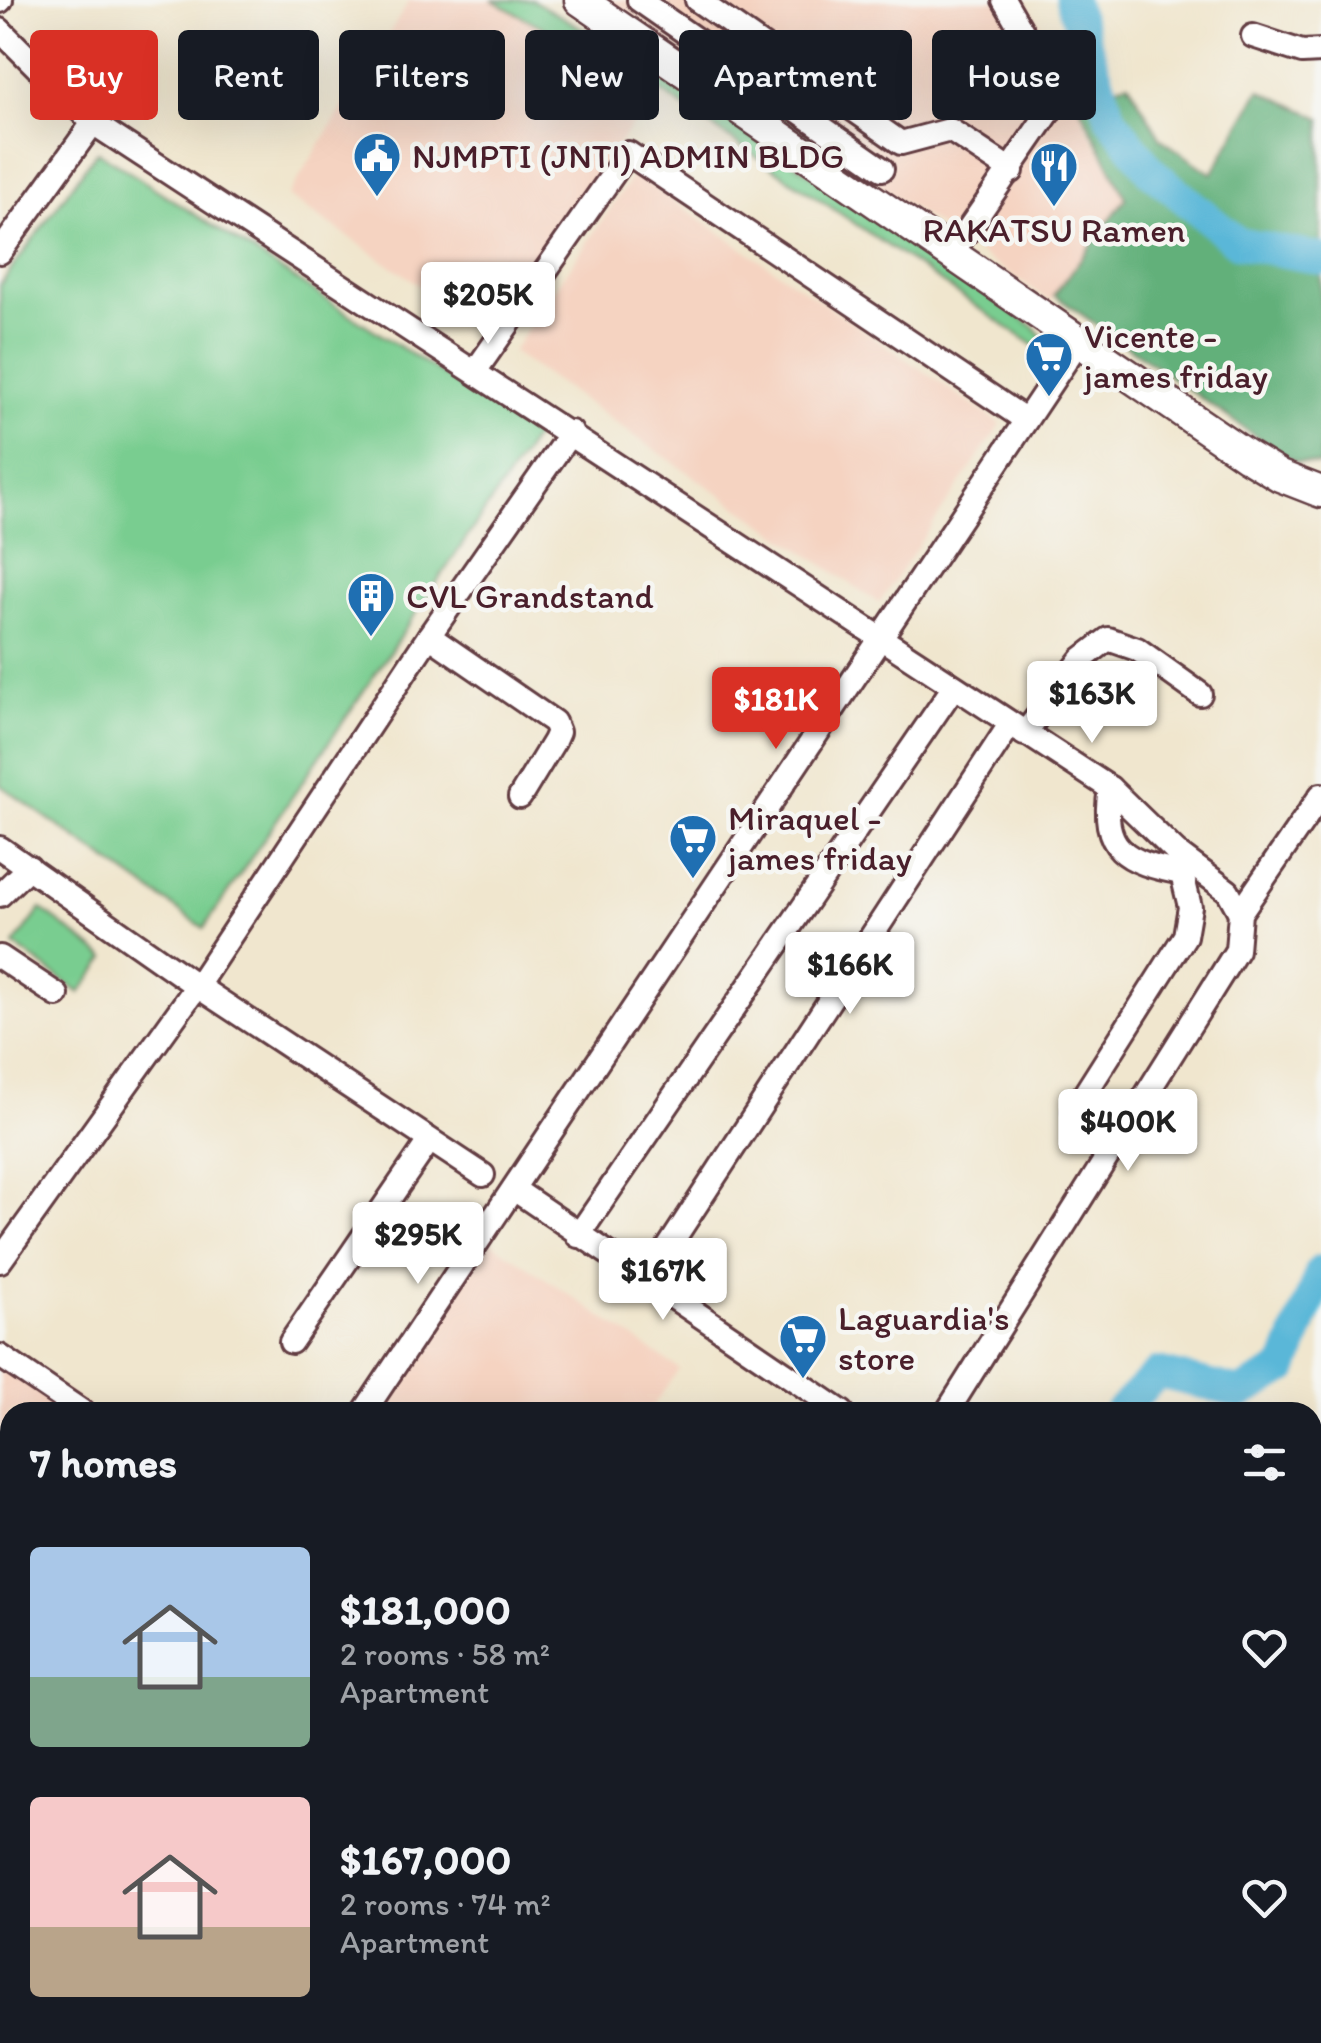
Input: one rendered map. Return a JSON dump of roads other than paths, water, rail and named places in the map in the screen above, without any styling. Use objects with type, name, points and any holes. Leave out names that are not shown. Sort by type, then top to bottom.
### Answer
[{"type":"main road","points":[[580,0],[874,181],[952,252],[1079,341],[1264,467],[1321,492]]},
{"type":"street","points":[[640,0],[874,181],[901,143],[950,130],[1012,171]]},
{"type":"street","points":[[697,0],[901,143]]},
{"type":"street","points":[[952,252],[1044,124],[1051,102],[1040,62],[1004,0]]},
{"type":"street","points":[[0,30],[94,123],[1110,788],[1179,863],[1228,891],[1240,912]]},
{"type":"street","points":[[1253,36],[1302,52],[1321,51]]},
{"type":"street","points":[[0,252],[94,123]]},
{"type":"street","points":[[476,370],[628,152],[1026,420]]},
{"type":"street","points":[[371,1402],[1079,341]]},
{"type":"street","points":[[0,1262],[197,986],[429,636],[571,432]]},
{"type":"street","points":[[429,636],[554,722],[558,732],[554,741],[520,797]]},
{"type":"street","points":[[646,1280],[1017,730],[1082,659],[1108,639],[1138,649],[1200,694]]},
{"type":"street","points":[[578,1236],[953,688]]},
{"type":"street","points":[[1110,788],[1106,817],[1110,838],[1119,850],[1150,866],[1179,863]]},
{"type":"street","points":[[953,1402],[1237,950],[1240,912],[1321,795]]},
{"type":"street","points":[[0,848],[197,986],[483,1175]]},
{"type":"street","points":[[1074,1111],[1185,936],[1190,907],[1179,863]]},
{"type":"street","points":[[0,896],[29,867]]},
{"type":"street","points":[[0,957],[56,995]]},
{"type":"street","points":[[291,1342],[429,1141]]},
{"type":"street","points":[[515,1190],[827,1402]]},
{"type":"street","points":[[0,1356],[68,1402]]},
{"type":"waterway","points":[[1071,0],[1111,118],[1151,171],[1238,243],[1321,259]]},
{"type":"waterway","points":[[1129,1402],[1158,1373],[1241,1393],[1284,1369],[1321,1271]]},
{"type":"place","name":"NJMPTI (JNTI) ADMIN BLDG","points":[[377,198]]},
{"type":"place","name":"RAKATSU Ramen","points":[[1054,208]]},
{"type":"place","name":"Vicente - james friday","points":[[1049,398]]},
{"type":"place","name":"CVL Grandstand","points":[[371,638]]},
{"type":"place","name":"Miraquel - james friday","points":[[693,880]]},
{"type":"place","name":"Laguardia's store","points":[[803,1380]]}]
